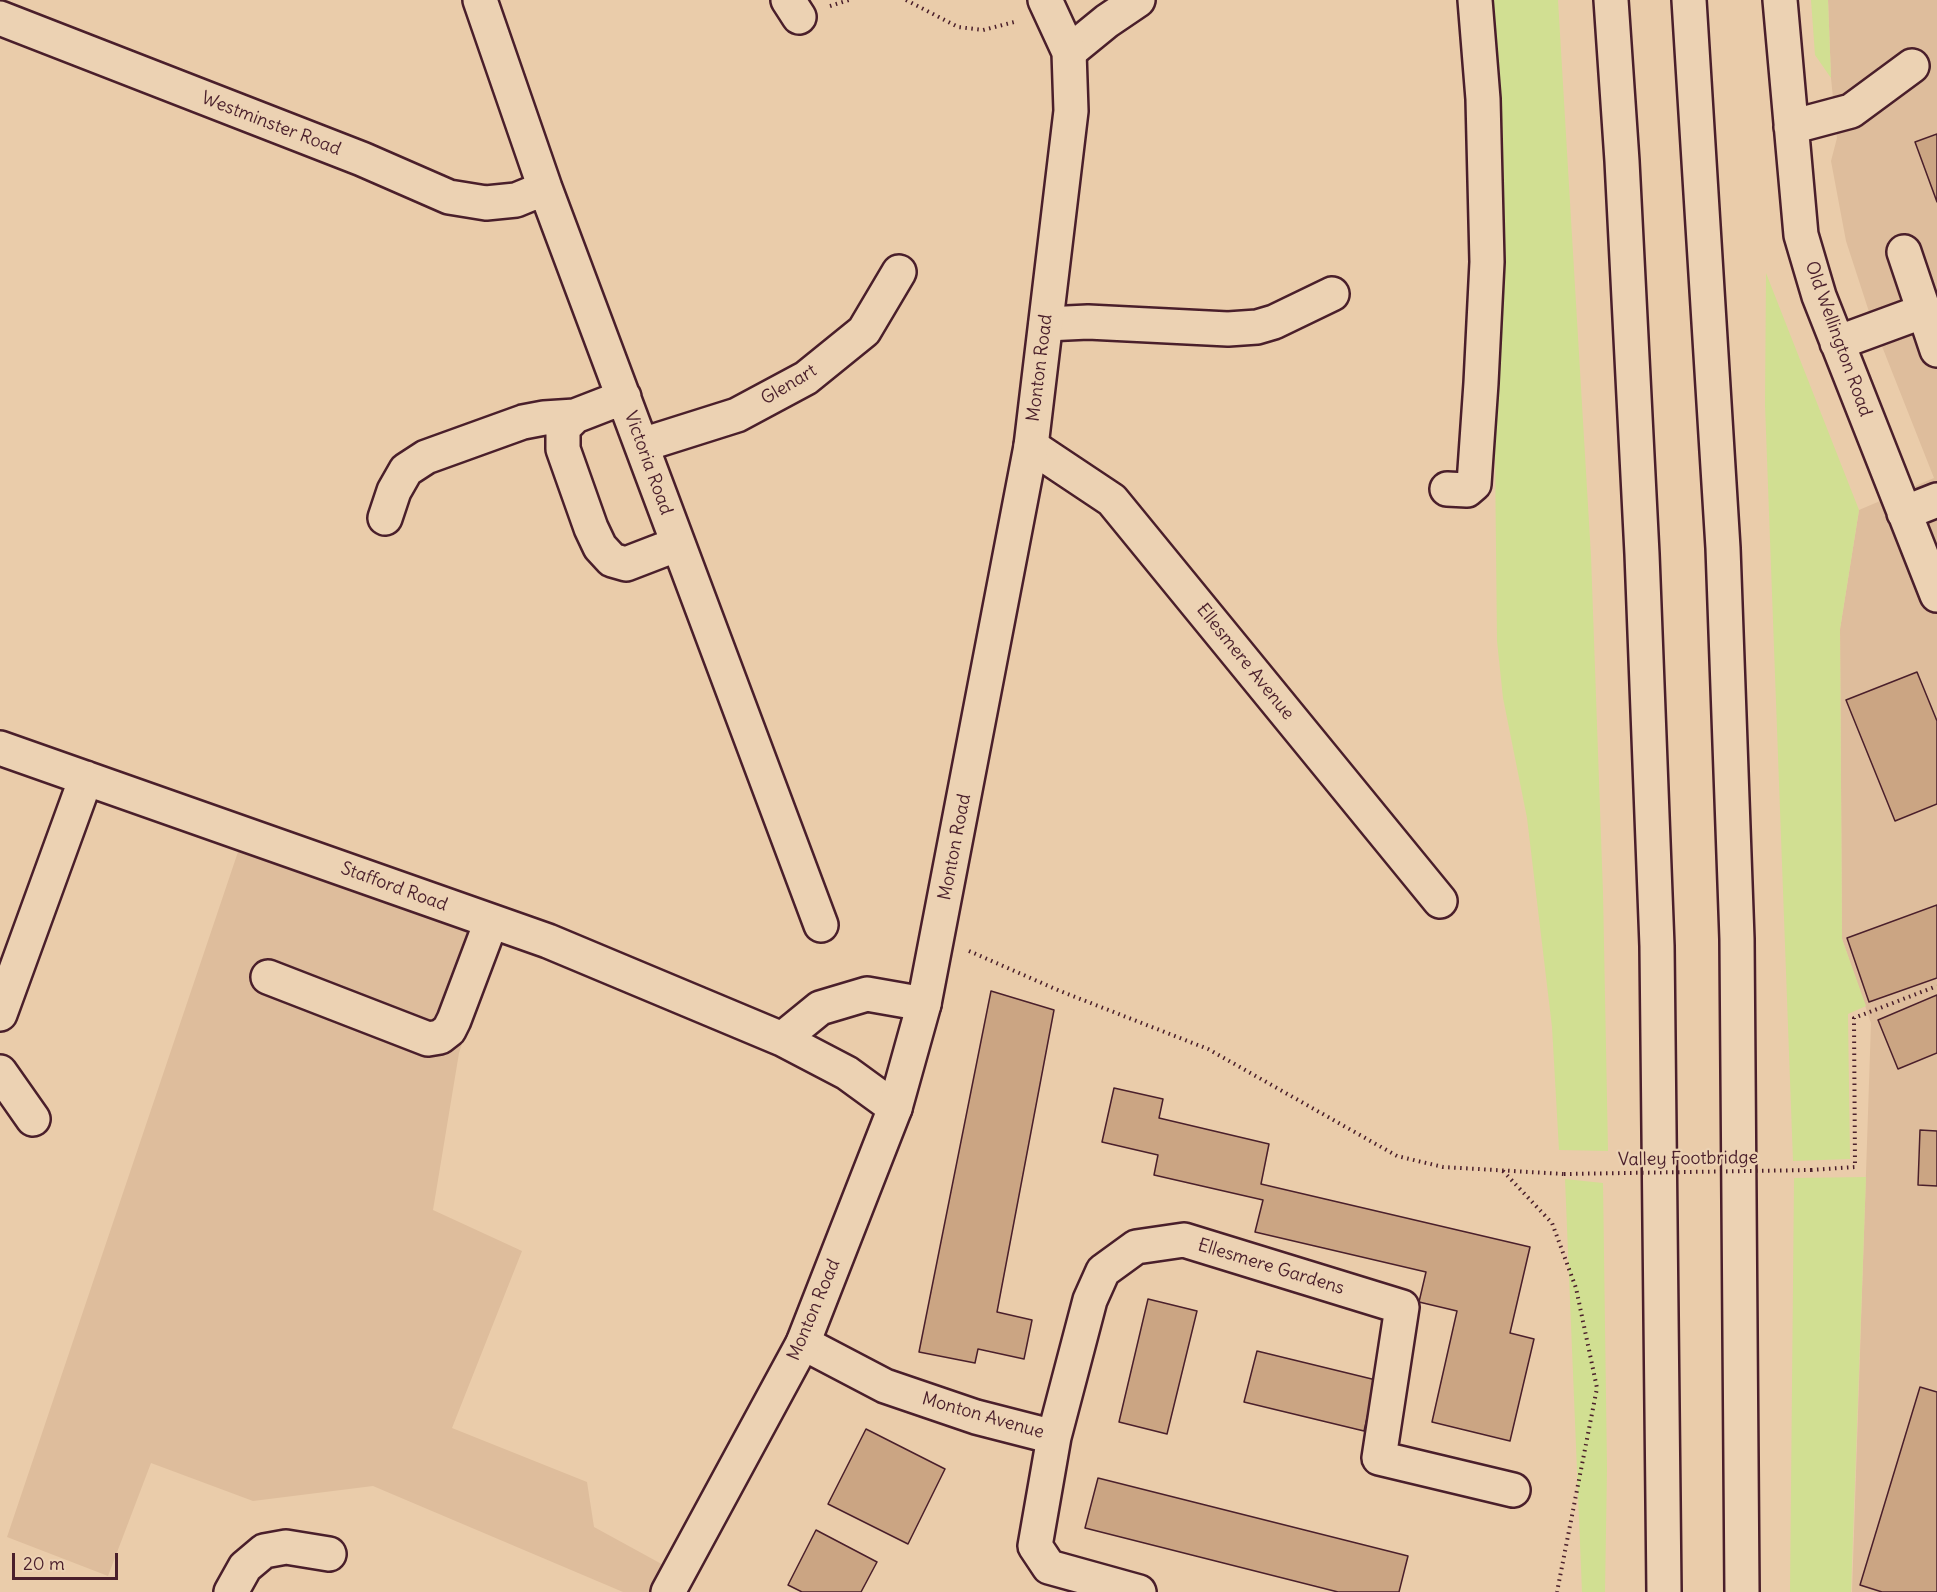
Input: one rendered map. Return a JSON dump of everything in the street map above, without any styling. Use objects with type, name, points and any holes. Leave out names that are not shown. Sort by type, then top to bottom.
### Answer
[{"type":"main road","name":"Victoria Road","points":[[480,0],[545,188],[821,925]]},
{"type":"main road","points":[[1047,6],[1069,52],[1107,21],[1138,0]]},
{"type":"main road","points":[[1447,489],[1467,490],[1474,484],[1481,383],[1487,251],[1483,99],[1475,0]]},
{"type":"main road","points":[[1611,0],[1622,161],[1642,554],[1657,946],[1664,1592]]},
{"type":"main road","points":[[1689,0],[1723,548],[1737,939],[1742,1592]]},
{"type":"main road","name":"Old Wellington Road","points":[[1780,0],[1801,235],[1819,296],[1937,596]]},
{"type":"main road","name":"Westminster Road","points":[[0,18],[362,159],[449,197],[486,203],[516,200],[545,188]]},
{"type":"main road","name":"Monton Road","points":[[668,1592],[803,1343],[895,1108],[924,1004],[1031,446],[1071,111],[1069,52]]},
{"type":"main road","points":[[1791,127],[1851,111],[1912,66]]},
{"type":"main road","points":[[1904,252],[1937,350]]},
{"type":"main road","name":"Glenart","points":[[642,445],[737,415],[806,378],[864,331],[900,272]]},
{"type":"main road","points":[[1046,324],[1088,322],[1228,329],[1257,327],[1274,322],[1332,294]]},
{"type":"main road","points":[[1837,343],[1924,310]]},
{"type":"main road","points":[[385,518],[394,491],[406,470],[426,457],[523,422],[575,416],[624,397]]},
{"type":"main road","points":[[575,416],[563,428],[563,449],[600,547],[612,560],[626,564],[678,544]]},
{"type":"main road","name":"Ellesmere Avenue","points":[[1031,446],[1112,500],[1440,901]]},
{"type":"main road","points":[[1904,513],[1937,500]]},
{"type":"main road","name":"Stafford Road","points":[[0,748],[548,941],[782,1039],[847,1073],[895,1108]]},
{"type":"main road","points":[[0,1014],[86,778]]},
{"type":"main road","points":[[268,977],[428,1039],[440,1037],[450,1030],[491,922]]},
{"type":"main road","points":[[782,1039],[820,1008],[867,994],[924,1004]]},
{"type":"main road","points":[[0,1072],[33,1119]]},
{"type":"main road","name":"Ellesmere Gardens","points":[[1054,1437],[1090,1300],[1103,1272],[1136,1247],[1184,1240],[1402,1307],[1379,1458],[1513,1490]]},
{"type":"main road","name":"Monton Avenue","points":[[803,1343],[885,1386],[976,1417],[1054,1437],[1035,1546],[1048,1567],[1139,1592]]},
{"type":"main road","points":[[231,1592],[245,1567],[264,1551],[286,1546],[329,1554]]},
{"type":"path","points":[[906,0],[958,27],[983,30],[1047,6]]},
{"type":"path","name":"Valley Footbridge","points":[[938,938],[1060,991],[1208,1049],[1397,1156],[1443,1167],[1564,1174],[1811,1170],[1856,1167],[1854,1018],[1937,986]]},
{"type":"path","points":[[1503,1171],[1552,1223],[1576,1288],[1597,1388],[1557,1592]]},
{"type":"shaded area","points":[[1828,0],[1937,0],[1937,1592],[1852,1592],[1871,1023],[1842,939],[1840,629],[1859,510],[1934,478],[1872,321],[1846,241],[1831,161],[1837,138],[1831,78]]},
{"type":"shaded area","points":[[244,834],[495,943],[459,1053],[433,1210],[522,1251],[452,1428],[587,1482],[594,1527],[678,1573],[668,1592],[623,1592],[373,1486],[253,1501],[151,1463],[108,1576],[7,1537]]},
{"type":"green space","points":[[1488,0],[1558,0],[1591,556],[1603,893],[1608,1151],[1559,1150],[1552,1027],[1527,818],[1503,698],[1497,641]]},
{"type":"green space","points":[[1811,0],[1828,0],[1831,78],[1815,55]]},
{"type":"green space","points":[[1766,273],[1859,510],[1840,629],[1842,939],[1866,1006],[1848,1014],[1850,1159],[1793,1161],[1765,405]]},
{"type":"green space","points":[[1866,1177],[1851,1592],[1790,1592],[1794,1178]]},
{"type":"green space","points":[[1565,1179],[1603,1183],[1607,1468],[1605,1592],[1582,1592]]},
{"type":"building","points":[[1937,134],[1937,202],[1915,142]]},
{"type":"building","points":[[1917,672],[1937,721],[1937,804],[1895,821],[1846,700]]},
{"type":"building","points":[[1937,905],[1937,978],[1869,1002],[1847,938]]},
{"type":"building","points":[[991,991],[1054,1010],[997,1312],[1032,1320],[1024,1359],[978,1349],[975,1363],[919,1352]]},
{"type":"building","points":[[1937,995],[1937,1053],[1898,1069],[1878,1020]]},
{"type":"building","points":[[1114,1088],[1163,1099],[1159,1118],[1269,1144],[1261,1184],[1530,1247],[1510,1333],[1534,1339],[1510,1441],[1432,1422],[1457,1311],[1419,1302],[1426,1272],[1255,1232],[1263,1200],[1154,1175],[1158,1155],[1102,1142]]},
{"type":"building","points":[[1920,1130],[1937,1131],[1937,1186],[1918,1185]]},
{"type":"building","points":[[1148,1299],[1197,1311],[1167,1434],[1119,1422]]},
{"type":"building","points":[[1257,1351],[1376,1380],[1364,1431],[1244,1402]]},
{"type":"building","points":[[1920,1387],[1937,1392],[1937,1592],[1882,1592],[1860,1585]]},
{"type":"building","points":[[866,1429],[945,1469],[908,1544],[828,1504]]},
{"type":"building","points":[[1098,1478],[1408,1556],[1399,1592],[1338,1592],[1085,1528]]},
{"type":"building","points":[[816,1530],[877,1562],[861,1592],[802,1592],[788,1585]]}]
